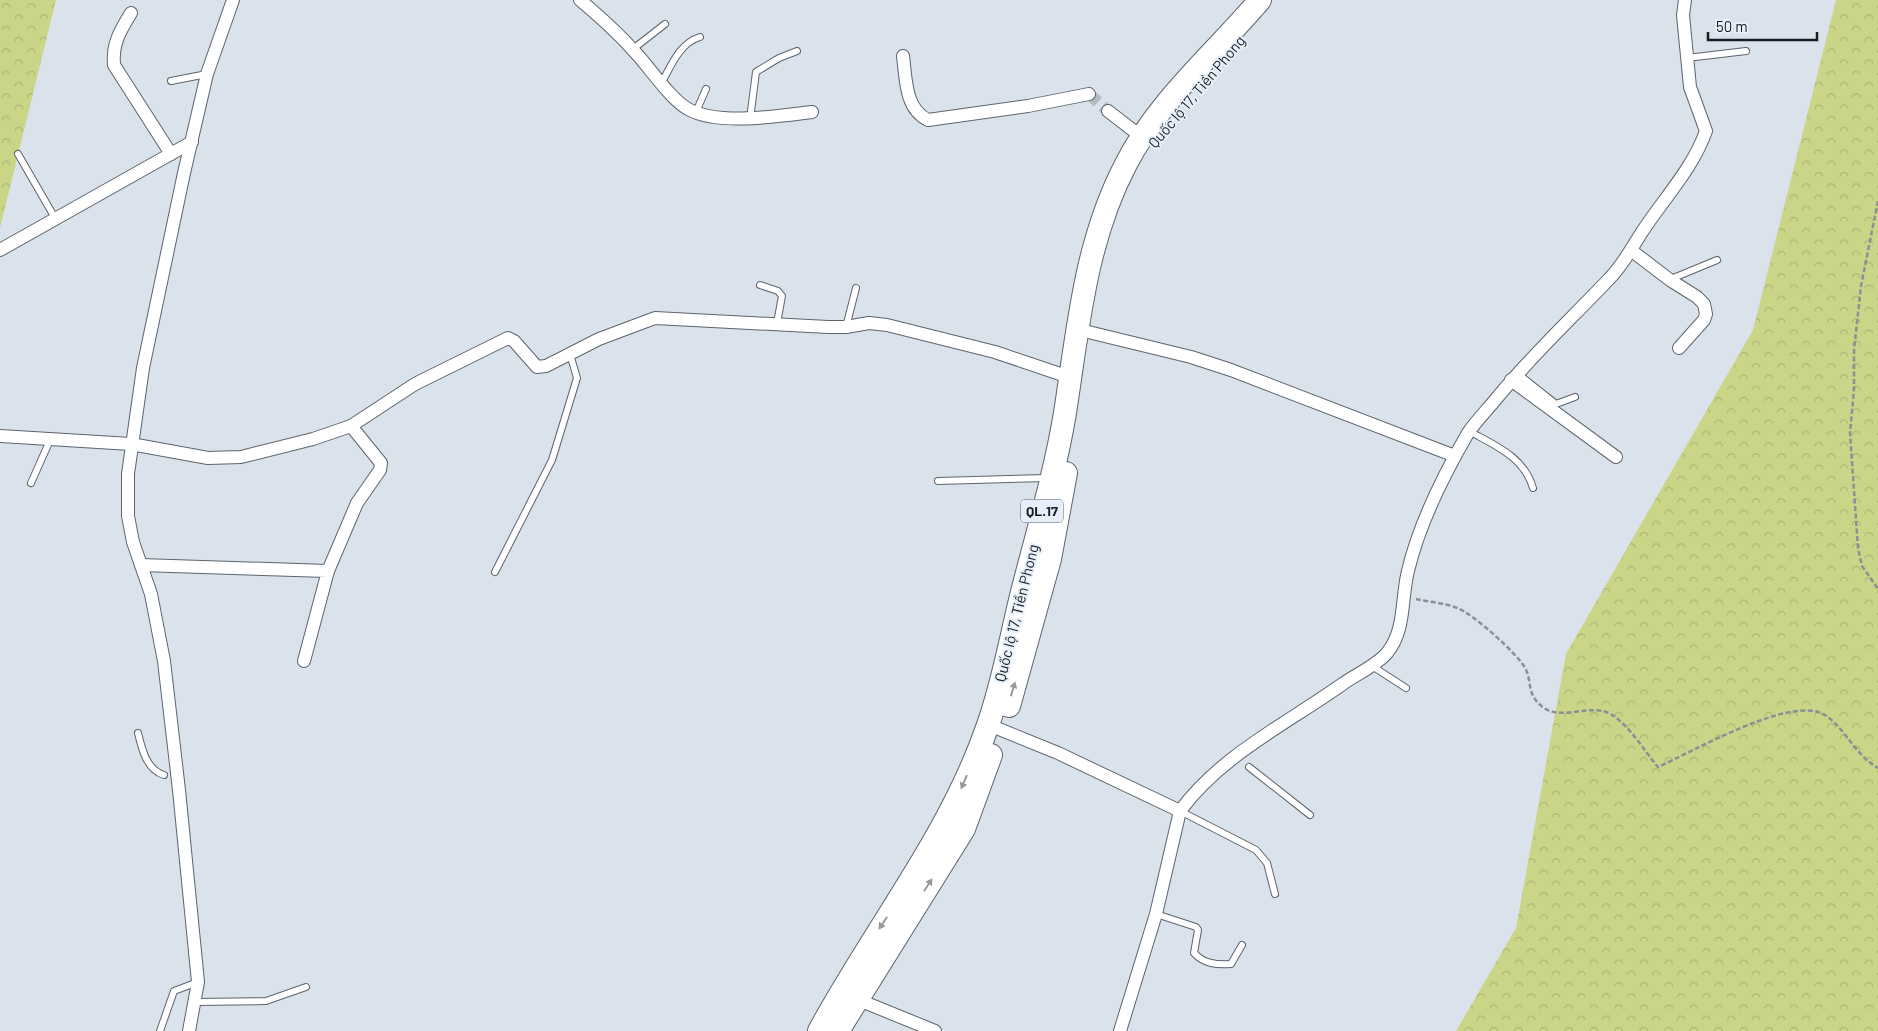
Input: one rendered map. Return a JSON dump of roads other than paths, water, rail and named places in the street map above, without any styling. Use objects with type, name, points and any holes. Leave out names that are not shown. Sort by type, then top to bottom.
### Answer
[{"type":"highway","name":"Quốc lộ 17, Tiền Phong","points":[[819,1031],[848,996],[995,728],[1050,559],[1083,331],[1091,260],[1105,213],[1126,163],[1161,111],[1260,0]]},
{"type":"highway","name":"Quốc lộ 17, Tiền Phong","points":[[995,728],[1064,416],[1069,377],[1112,230],[1150,145],[1275,0]]},
{"type":"highway","name":"Quốc lộ 17, Tiền Phong","points":[[838,1031],[848,996]]},
{"type":"street","points":[[189,1031],[196,1002],[198,982],[171,775],[164,661],[151,594],[141,566],[128,516],[131,444],[155,309],[192,142],[208,74],[233,0]]},
{"type":"street","points":[[580,0],[633,49],[675,99],[688,109],[696,112],[750,119],[812,112]]},
{"type":"street","points":[[1120,1031],[1156,914],[1180,811],[1187,802],[1257,739],[1290,720],[1371,666],[1387,652],[1398,631],[1405,597],[1407,573],[1422,526],[1469,431],[1514,377],[1610,278],[1632,252],[1642,233],[1676,187],[1700,149],[1706,131],[1690,87],[1682,15],[1685,0]]},
{"type":"street","points":[[131,13],[116,38],[113,51],[114,65],[171,154]]},
{"type":"street","points":[[903,56],[910,99],[919,115],[928,120],[1019,108],[1089,94]]},
{"type":"street","points":[[1108,111],[1143,138]]},
{"type":"street","points":[[0,250],[192,142]]},
{"type":"street","points":[[1632,252],[1670,280],[1697,296],[1704,304],[1706,314],[1704,320],[1679,348]]},
{"type":"street","points":[[0,436],[131,444],[208,458],[241,456],[314,439],[352,426],[414,384],[508,338],[514,341],[537,366],[546,366],[598,340],[656,318],[846,327],[869,323],[887,325],[995,352],[1069,377]]},
{"type":"street","points":[[1083,331],[1231,370],[1455,456]]},
{"type":"street","points":[[1514,377],[1616,457]]},
{"type":"street","points":[[304,661],[328,571],[357,503],[380,470],[381,463],[352,426]]},
{"type":"street","points":[[141,566],[328,571]]},
{"type":"street","points":[[995,728],[1058,753],[1180,811]]},
{"type":"street","points":[[848,996],[935,1031]]},
{"type":"lane","points":[[633,49],[665,24]]},
{"type":"lane","points":[[662,82],[681,49],[690,40],[700,37]]},
{"type":"lane","points":[[750,119],[756,72],[779,58],[797,51]]},
{"type":"lane","points":[[1686,59],[1746,51]]},
{"type":"lane","points":[[171,81],[208,74]]},
{"type":"lane","points":[[696,112],[706,89]]},
{"type":"lane","points":[[18,154],[55,218]]},
{"type":"lane","points":[[1670,280],[1717,260]]},
{"type":"lane","points":[[760,285],[778,291],[782,296],[777,323]]},
{"type":"lane","points":[[846,327],[856,288]]},
{"type":"lane","points":[[495,572],[552,460],[577,378],[570,354]]},
{"type":"lane","points":[[1514,377],[1556,404],[1575,397]]},
{"type":"lane","points":[[1469,431],[1498,447],[1523,466],[1533,488]]},
{"type":"lane","points":[[30,482],[51,438]]},
{"type":"lane","points":[[938,481],[1050,478]]},
{"type":"lane","points":[[1371,666],[1406,688]]},
{"type":"lane","points":[[138,733],[149,764],[156,772],[171,775]]},
{"type":"lane","points":[[1249,767],[1310,815]]},
{"type":"lane","points":[[1180,811],[1256,850],[1268,863],[1275,894]]},
{"type":"lane","points":[[1156,914],[1196,927],[1198,930],[1194,953],[1200,959],[1217,965],[1231,964],[1242,945]]},
{"type":"lane","points":[[160,1031],[174,991],[198,982]]},
{"type":"lane","points":[[196,1002],[266,1001],[306,987]]},
{"type":"tunnel","points":[[1089,94],[1108,111]]}]
